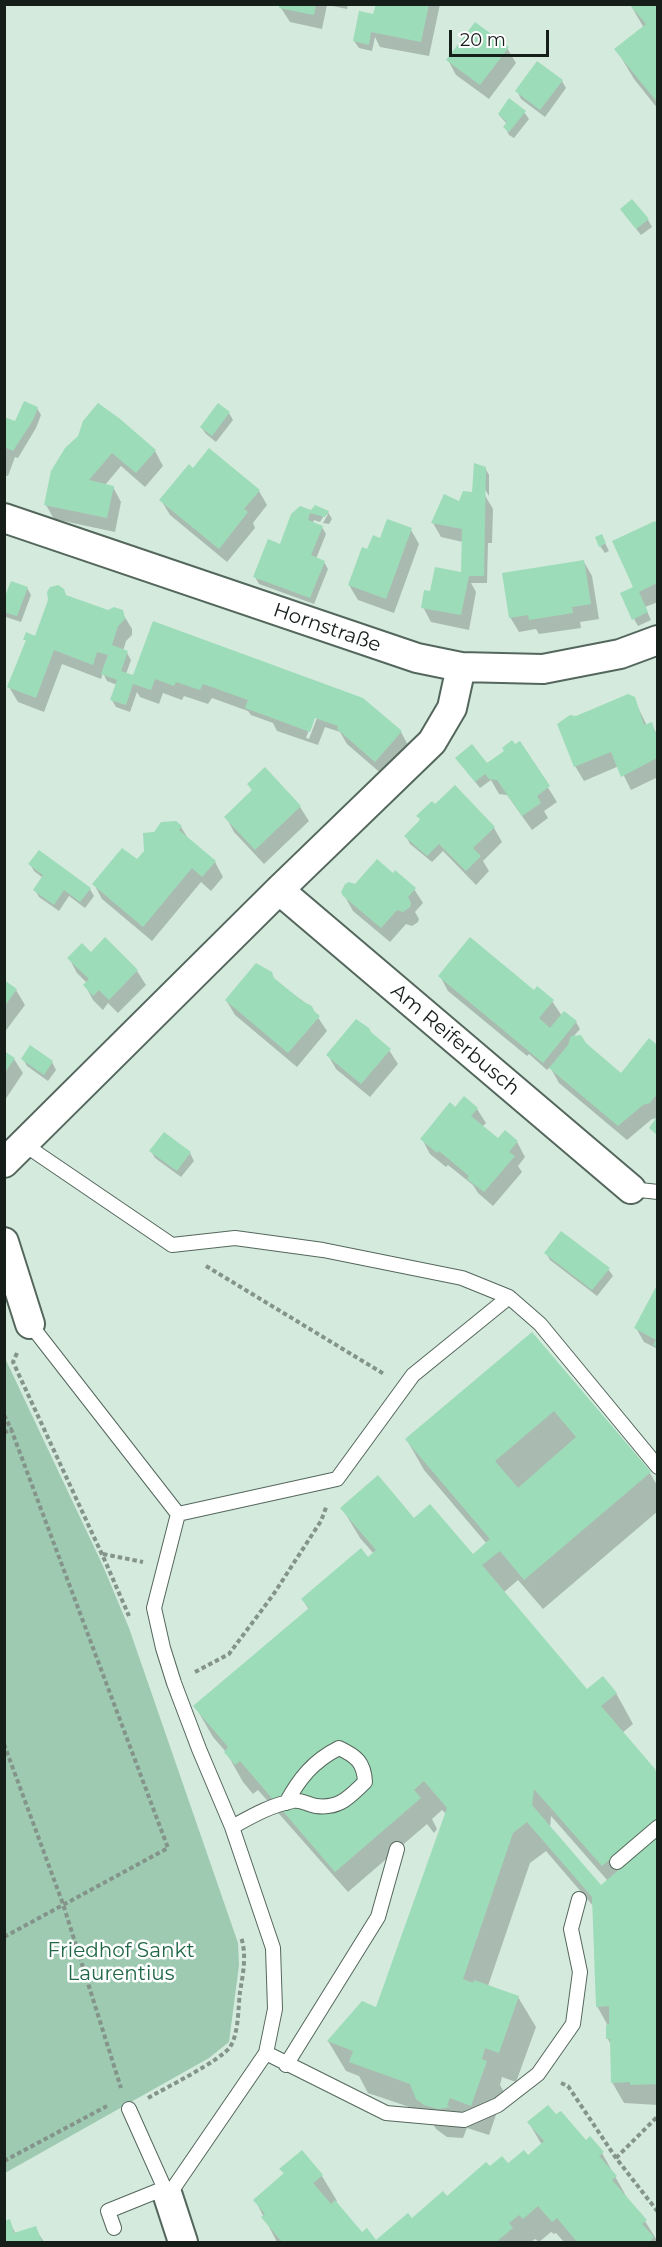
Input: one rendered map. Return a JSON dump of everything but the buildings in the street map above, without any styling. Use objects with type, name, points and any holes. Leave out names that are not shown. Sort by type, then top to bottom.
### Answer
[{"type":"street","name":"Hornstraße","points":[[4,518],[417,658],[461,667],[543,669],[620,654],[657,640]]},
{"type":"street","points":[[15,1154],[279,890],[432,742],[452,708],[461,667]]},
{"type":"street","name":"Am Reiferbusch","points":[[279,890],[644,1191]]},
{"type":"street","points":[[4,1242],[30,1324]]},
{"type":"street","points":[[166,2192],[183,2242]]},
{"type":"lane","points":[[15,1154],[172,1245],[235,1239],[323,1250],[462,1278],[509,1297],[540,1324],[657,1467]]},
{"type":"lane","points":[[178,1514],[337,1479],[413,1375],[509,1297]]},
{"type":"lane","points":[[30,1324],[178,1514]]},
{"type":"lane","points":[[114,2228],[108,2211],[166,2192],[266,2053],[275,2009],[273,1948],[232,1827],[174,1683],[154,1608],[178,1514]]},
{"type":"lane","points":[[232,1827],[268,1808],[297,1800],[316,1806],[336,1806],[351,1796],[365,1782],[364,1768],[356,1756],[339,1748],[323,1756],[305,1773],[286,1803]]},
{"type":"lane","points":[[617,1862],[657,1827]]},
{"type":"lane","points":[[286,2065],[378,1917],[396,1849]]},
{"type":"lane","points":[[266,2053],[386,2113],[464,2120],[498,2105],[538,2074],[573,2024],[580,1972],[571,1929],[579,1899]]},
{"type":"lane","points":[[126,2103],[166,2192]]},
{"type":"path","points":[[172,1245],[383,1373]]},
{"type":"path","points":[[30,1324],[13,1362],[129,1617]]},
{"type":"path","points":[[4,1415],[168,1848],[4,1937]]},
{"type":"path","points":[[4,1433],[11,1430]]},
{"type":"path","points":[[174,1683],[229,1654],[273,1595],[321,1521],[337,1479]]},
{"type":"path","points":[[102,1554],[165,1566]]},
{"type":"path","points":[[4,1744],[63,1904],[126,2103]]},
{"type":"path","points":[[4,2161],[196,2071],[230,2047],[235,2033],[243,1971],[244,1948],[239,1932]]},
{"type":"path","points":[[538,2074],[567,2086],[616,2158],[657,2212]]},
{"type":"path","points":[[616,2158],[657,2116]]},
{"type":"green space","name":"Friedhof Sankt Laurentius","points":[[4,1356],[103,1566],[129,1628],[238,1943],[239,1965],[229,2042],[209,2058],[5,2173]]}]
